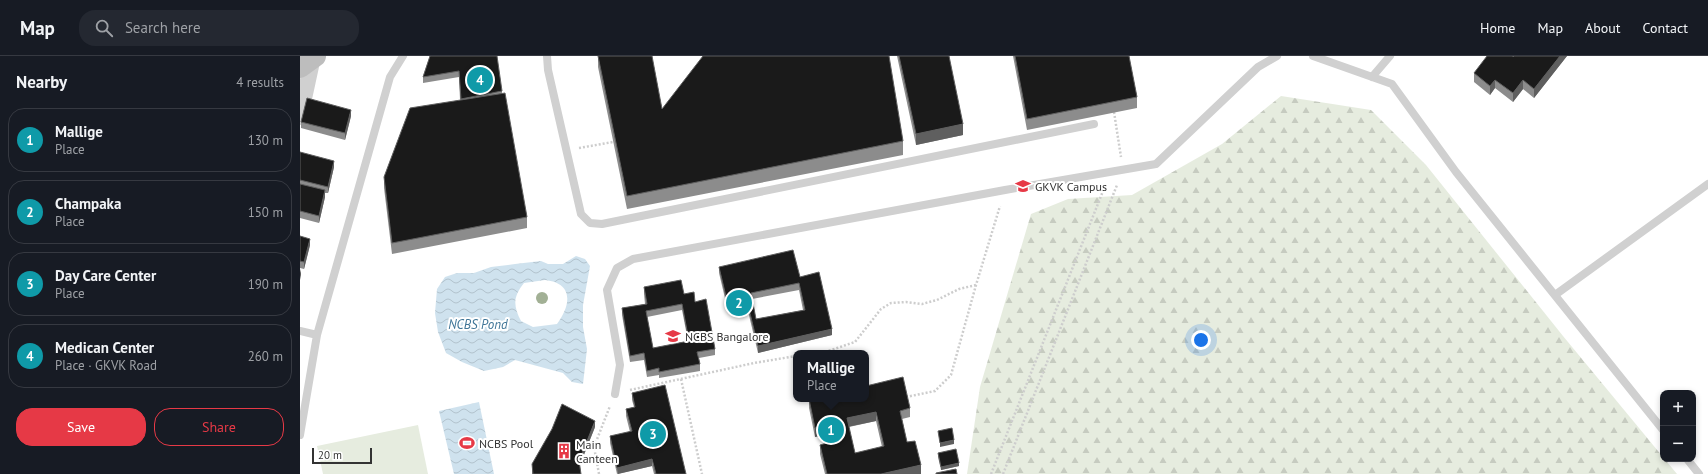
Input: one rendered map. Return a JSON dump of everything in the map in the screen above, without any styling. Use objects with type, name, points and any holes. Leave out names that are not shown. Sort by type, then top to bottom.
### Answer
[{"type":"street","points":[[300,117],[310,60]]},
{"type":"lane","points":[[300,435],[317,336],[390,77],[403,56]]},
{"type":"lane","points":[[547,56],[548,70],[581,214],[590,223],[602,224],[1094,124]]},
{"type":"lane","points":[[615,394],[620,366],[607,290],[617,268],[632,259],[1005,190],[1156,164],[1258,67],[1277,56]]},
{"type":"lane","points":[[1313,56],[1392,84],[1456,172],[1660,426]]},
{"type":"lane","points":[[1372,77],[1390,56]]},
{"type":"lane","points":[[1555,295],[1708,184]]},
{"type":"lane","points":[[300,331],[317,336]]},
{"type":"lane","points":[[1689,462],[1699,474]]},
{"type":"path","points":[[1003,474],[1123,170],[1114,112]]},
{"type":"path","points":[[567,151],[613,142]]},
{"type":"path","points":[[991,474],[1107,182]]},
{"type":"path","points":[[905,397],[935,391],[951,375],[976,285],[1005,190]]},
{"type":"path","points":[[831,350],[855,342],[881,309],[891,303],[906,302],[922,304],[937,300],[959,289],[976,285]]},
{"type":"path","points":[[599,474],[594,447],[615,394],[754,363],[793,356]]},
{"type":"path","points":[[681,379],[702,474]]},
{"type":"green space","points":[[1281,96],[1371,110],[1426,165],[1563,336],[1660,453],[1660,462],[1667,462],[1677,474],[967,474],[980,387],[1031,214],[1068,199],[1132,195],[1222,144]]},
{"type":"green space","points":[[418,425],[428,474],[323,474],[317,446]]},
{"type":"water","name":"NCBS Pond","points":[[576,256],[585,259],[590,266],[583,305],[583,327],[587,349],[583,384],[572,382],[563,373],[515,360],[503,367],[484,371],[462,362],[446,353],[438,332],[435,313],[437,289],[445,277],[457,273],[474,273],[491,267],[541,261],[548,264],[563,264]],"holes":[[[545,280],[561,285],[567,296],[565,310],[557,324],[533,327],[521,321],[515,301],[520,288],[524,283]]]},
{"type":"water","name":"NCBS Pool","points":[[479,402],[494,474],[454,474],[439,411]]},
{"type":"building","points":[[430,56],[497,56],[502,91],[461,99],[459,71],[423,77]]},
{"type":"building","points":[[598,56],[652,56],[662,109],[703,56],[889,56],[903,141],[627,196]]},
{"type":"building","points":[[899,56],[949,56],[963,124],[916,134]]},
{"type":"building","points":[[1015,56],[1129,56],[1137,97],[1027,119]]},
{"type":"building","points":[[1487,56],[1560,56],[1534,89],[1523,80],[1513,93],[1495,80],[1490,86],[1474,73]]},
{"type":"building","points":[[505,93],[527,217],[392,243],[384,177],[410,108]]},
{"type":"building","points":[[307,98],[351,110],[345,133],[301,122]]},
{"type":"building","points":[[300,152],[334,161],[328,187],[300,180]]},
{"type":"building","points":[[300,184],[325,190],[319,216],[300,211]]},
{"type":"building","points":[[300,236],[310,239],[304,262],[300,261]]},
{"type":"building","points":[[793,250],[800,277],[819,272],[832,329],[758,346],[747,301],[728,305],[719,267]],"holes":[[[799,283],[805,310],[756,319],[751,293]]]},
{"type":"building","points":[[681,280],[684,294],[694,292],[695,302],[706,299],[715,349],[697,352],[700,364],[659,372],[659,368],[647,371],[644,353],[630,356],[622,308],[647,304],[644,287]],"holes":[[[682,304],[689,341],[653,348],[646,311]]]},
{"type":"building","points":[[903,377],[910,408],[900,411],[907,442],[915,441],[921,465],[881,474],[827,474],[820,445],[834,441],[831,424],[815,428],[810,402],[869,402],[869,385]],"holes":[[[876,412],[884,446],[855,453],[847,418]]]},
{"type":"building","points":[[665,385],[686,474],[656,474],[652,459],[617,468],[610,436],[632,431],[626,409],[635,407],[632,393]]},
{"type":"building","name":"Main Canteen","points":[[562,404],[595,421],[579,461],[581,474],[533,474],[532,464],[552,429]]},
{"type":"building","points":[[952,428],[954,440],[940,443],[938,431]]},
{"type":"building","points":[[956,449],[959,463],[941,467],[938,453]]},
{"type":"building","points":[[956,469],[957,474],[936,474],[936,473]]},
{"type":"place","name":"Medican Center","points":[[480,80]]},
{"type":"place","name":"GKVK Campus","points":[[1023,186]]},
{"type":"place","name":"Champaka","points":[[739,303]]},
{"type":"place","name":"NCBS Bangalore","points":[[673,336]]},
{"type":"place","name":"Mallige","points":[[831,430]]},
{"type":"place","name":"Day Care Center","points":[[653,434]]},
{"type":"place","name":"NCBS Pool","points":[[467,443]]},
{"type":"place","name":"Main Canteen","points":[[564,451]]}]
